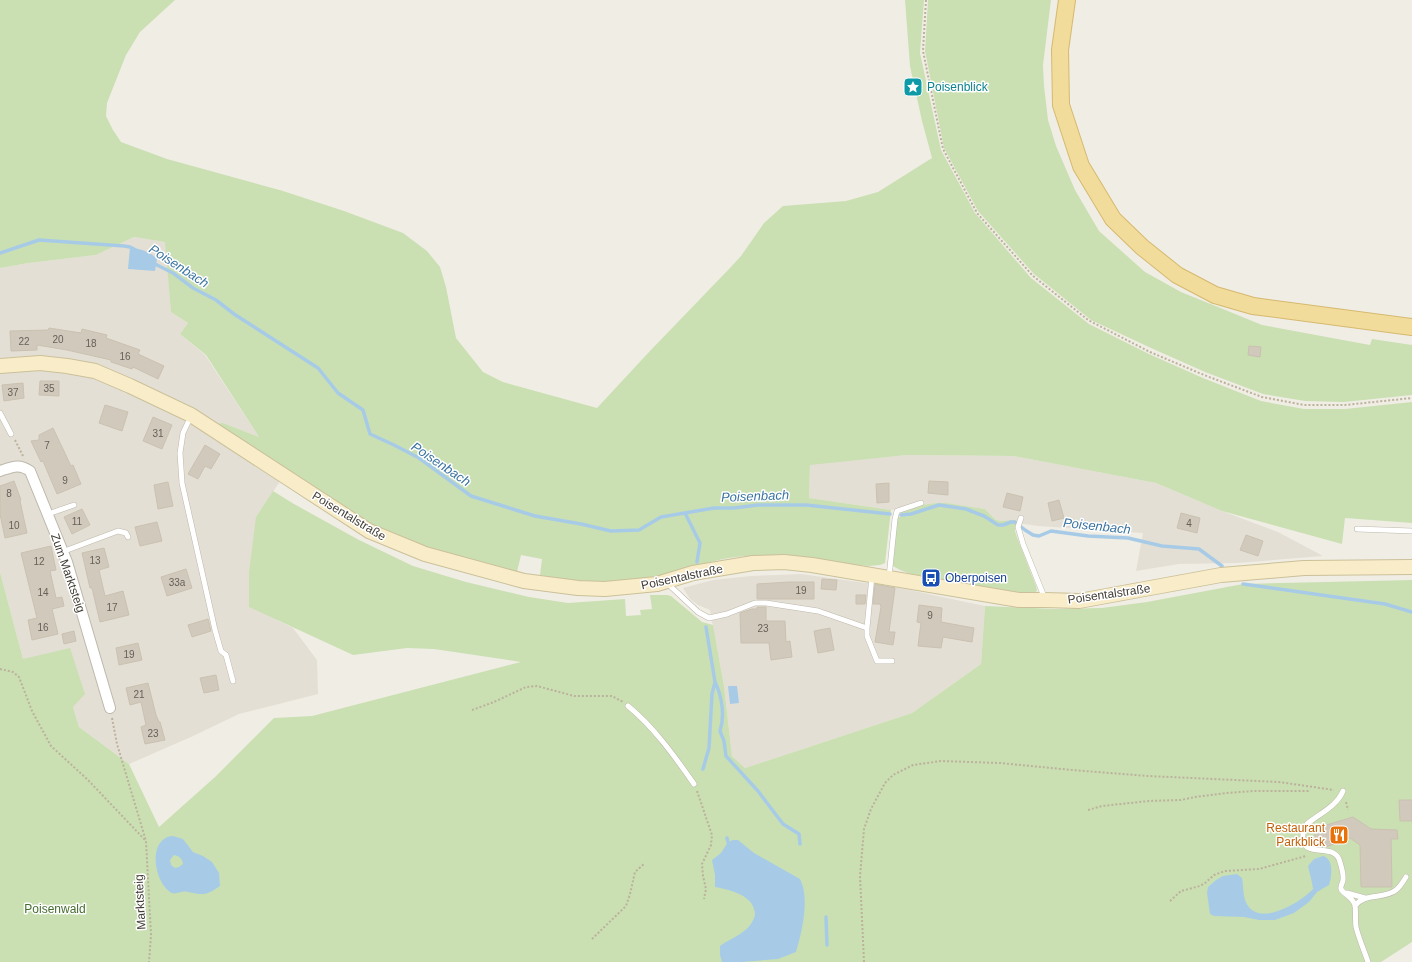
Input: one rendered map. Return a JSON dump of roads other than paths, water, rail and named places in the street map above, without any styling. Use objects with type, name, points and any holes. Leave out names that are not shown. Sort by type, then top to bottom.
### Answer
[{"type":"main road","points":[[1067,0],[1060,50],[1062,105],[1081,166],[1113,219],[1142,247],[1177,275],[1215,295],[1253,306],[1412,327]]},
{"type":"main road","name":"Poisentalstraße","points":[[0,366],[40,363],[66,366],[95,372],[130,386],[191,416],[369,531],[425,554],[524,580],[578,588],[605,590],[657,584],[693,573],[753,563],[784,562],[812,565],[1019,600],[1079,600],[1227,575],[1304,568],[1412,567]]},
{"type":"street","name":"Zum Marktsteig","points":[[0,471],[15,466],[23,466],[30,471],[62,552],[110,708]]},
{"type":"lane","points":[[0,413],[11,434]]},
{"type":"lane","points":[[191,416],[183,433],[180,453],[182,483],[215,630],[221,651],[226,655],[233,680]]},
{"type":"lane","points":[[889,578],[897,511],[921,503]]},
{"type":"lane","points":[[48,514],[74,504]]},
{"type":"lane","points":[[1021,518],[1018,526],[1023,544],[1045,600]]},
{"type":"lane","points":[[1357,529],[1412,531]]},
{"type":"lane","points":[[62,552],[118,531],[126,533],[128,537]]},
{"type":"lane","points":[[872,575],[867,636],[877,661],[892,661]]},
{"type":"lane","points":[[666,582],[698,612],[708,618],[727,614],[755,603],[766,603],[818,612],[867,628]]},
{"type":"lane","points":[[628,706],[678,761],[694,784]]},
{"type":"lane","points":[[1343,791],[1340,798],[1335,803],[1307,824],[1302,836],[1303,842],[1306,847],[1314,850],[1325,850],[1336,854],[1342,869],[1343,879],[1341,889],[1347,893],[1364,898]]},
{"type":"lane","points":[[1355,906],[1359,900],[1378,896],[1395,890],[1406,877]]},
{"type":"lane","points":[[1347,893],[1355,906],[1356,928],[1368,962]]},
{"type":"water","points":[[130,247],[154,256],[157,259],[155,271],[128,269]]},
{"type":"water","points":[[728,686],[737,686],[739,703],[730,704]]},
{"type":"water","points":[[173,836],[183,839],[193,852],[212,862],[219,873],[220,886],[211,892],[204,894],[185,892],[172,893],[165,887],[158,874],[156,866],[157,851],[159,844],[165,838]],"holes":[[[174,855],[179,857],[183,864],[175,868],[171,865],[170,860]]]},
{"type":"water","points":[[738,840],[754,853],[800,879],[803,887],[805,905],[803,925],[796,952],[778,959],[722,962],[720,946],[741,934],[753,921],[755,915],[754,908],[746,898],[734,892],[715,887],[715,875],[712,860],[721,853],[728,842]]},
{"type":"water","points":[[1323,856],[1327,858],[1331,864],[1331,877],[1329,885],[1317,892],[1309,902],[1294,913],[1275,920],[1214,916],[1210,914],[1207,893],[1208,887],[1223,876],[1237,874],[1242,878],[1246,903],[1252,910],[1259,913],[1275,912],[1293,904],[1313,889],[1308,866],[1314,859]]},
{"type":"waterway","name":"Poisenbach","points":[[0,253],[39,240],[124,246],[134,249]]},
{"type":"waterway","name":"Poisenbach","points":[[153,263],[173,273],[193,288],[216,300],[234,314],[318,368],[338,393],[363,410],[370,434],[419,458],[471,496],[535,516],[611,531],[639,530],[661,517],[714,508],[734,508],[758,505],[806,505],[890,514]]},
{"type":"waterway","name":"Poisenbach","points":[[901,515],[911,514],[939,505],[966,509],[984,516],[998,525],[1015,522],[1033,535],[1039,536],[1051,531],[1088,536],[1128,538],[1162,546],[1199,549],[1222,566]]},
{"type":"waterway","points":[[685,513],[700,543],[697,562]]},
{"type":"waterway","name":"Poisenbach","points":[[1243,584],[1385,604],[1412,612]]},
{"type":"waterway","points":[[703,769],[709,748],[712,694],[715,682],[706,627]]},
{"type":"waterway","points":[[715,682],[722,706],[722,725],[720,731],[724,741],[726,756],[758,791],[783,824],[799,834],[800,844]]},
{"type":"waterway","points":[[727,838],[728,842]]},
{"type":"waterway","points":[[826,917],[827,945]]},
{"type":"place","name":"Poisenblick","points":[[913,87]]},
{"type":"place","name":"Oberpoisen","points":[[931,578]]},
{"type":"place","name":"Restaurant Parkblick","points":[[1339,835]]},
{"type":"park label","name":"Poisenwald","points":[[55,909]]}]
